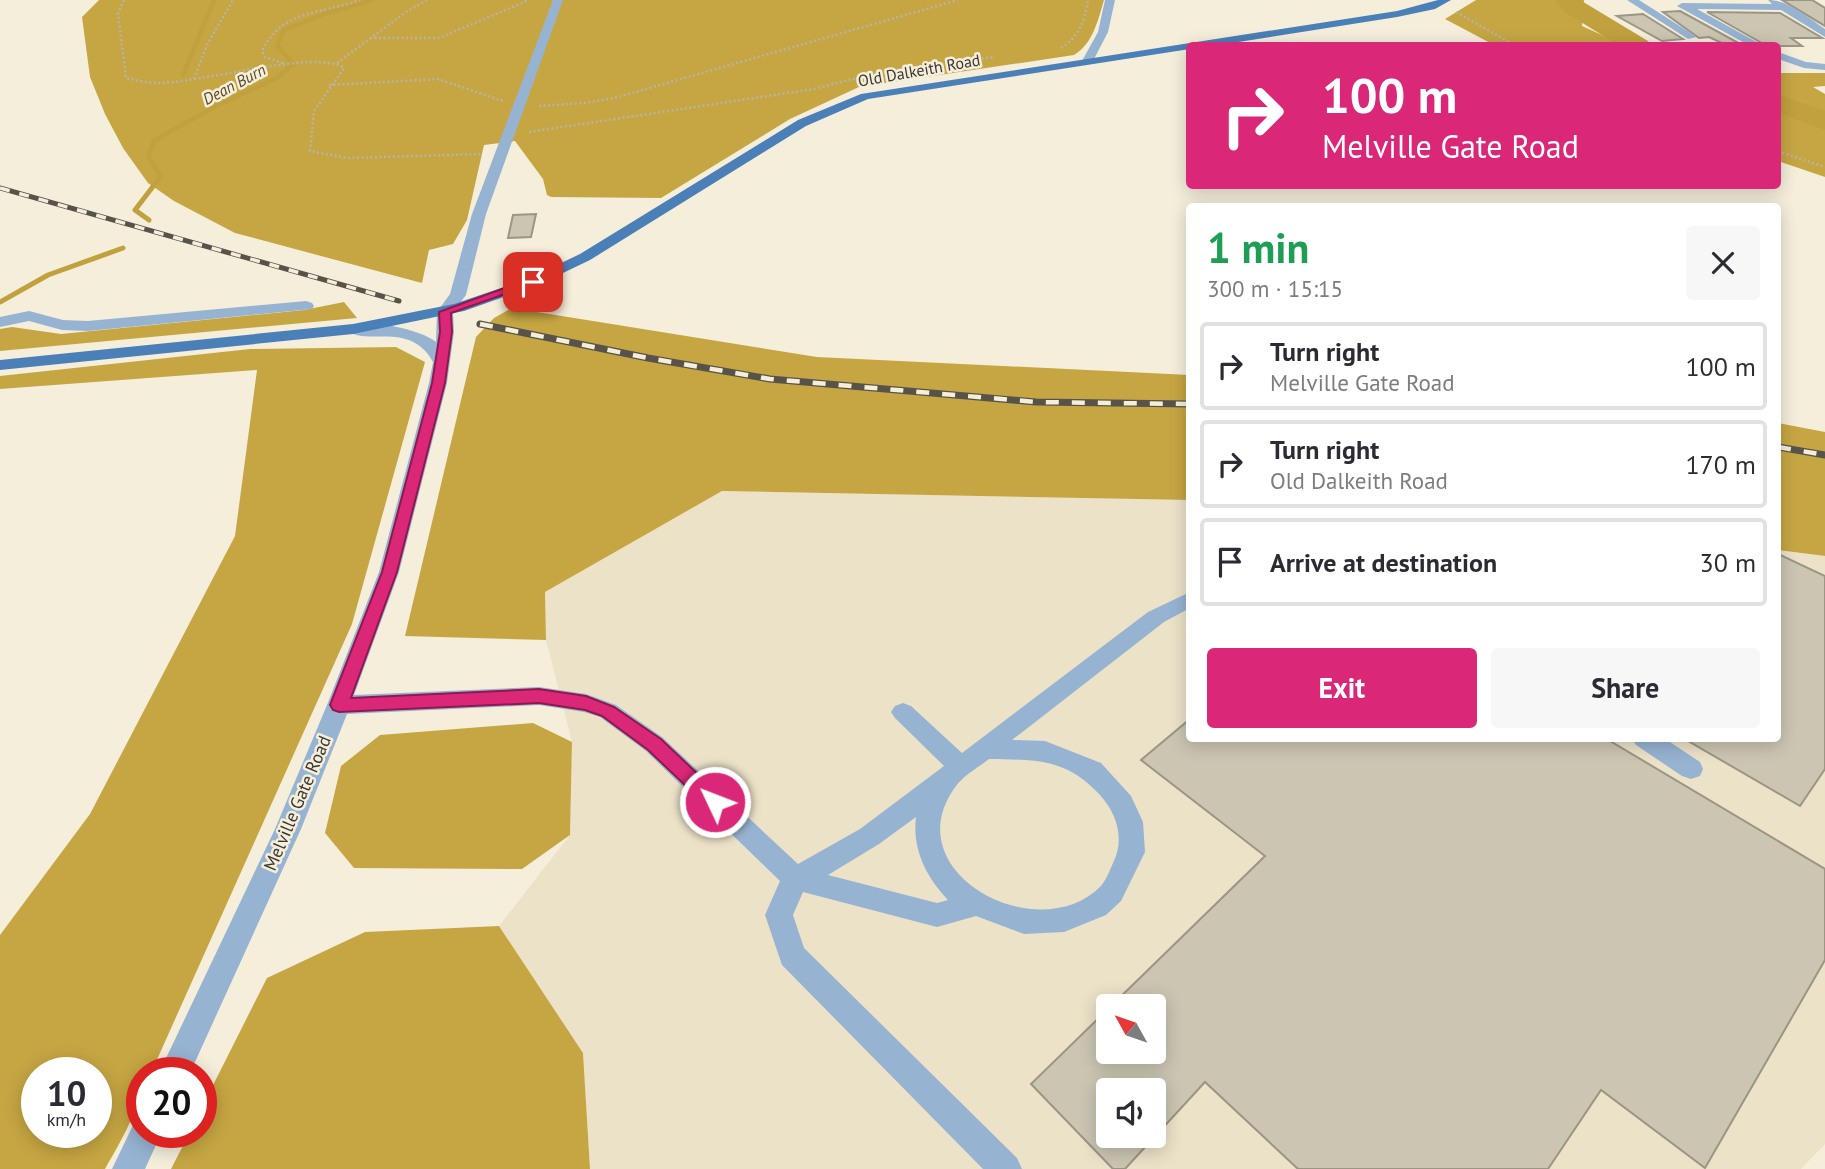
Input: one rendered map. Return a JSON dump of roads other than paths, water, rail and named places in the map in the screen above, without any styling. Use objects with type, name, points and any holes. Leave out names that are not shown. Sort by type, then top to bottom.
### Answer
[{"type":"main road","name":"Old Dalkeith Road","points":[[1215,42],[1375,18],[1443,2]]},
{"type":"main road","name":"Old Dalkeith Road","points":[[0,365],[353,329],[444,312],[521,286],[576,261],[802,123],[856,99],[892,89],[1186,46]]},
{"type":"street","points":[[444,312],[458,295],[479,214],[558,0]]},
{"type":"street","points":[[1088,61],[1102,32],[1110,0]]},
{"type":"street","points":[[1632,0],[1692,37]]},
{"type":"street","points":[[1671,0],[1751,42]]},
{"type":"street","points":[[1773,0],[1825,34]]},
{"type":"street","points":[[1682,6],[1784,7]]},
{"type":"street","points":[[1781,56],[1804,65],[1825,67]]},
{"type":"street","points":[[0,322],[29,316],[62,325],[88,326],[306,306]]},
{"type":"street","name":"Melville Gate Road","points":[[181,1057],[288,829],[339,705],[389,572],[442,363],[446,332],[444,312]]},
{"type":"street","points":[[353,329],[419,337],[437,350],[442,363]]},
{"type":"street","points":[[1006,1169],[792,957],[779,915],[795,878],[826,865],[954,773],[1156,617],[1186,601]]},
{"type":"street","points":[[339,705],[539,696],[597,707],[608,711],[654,744],[795,878],[937,915],[973,905]]},
{"type":"street","points":[[903,712],[954,773]]},
{"type":"street","points":[[1650,742],[1690,769]]},
{"type":"street","points":[[954,773],[929,814],[927,831],[934,861],[942,876],[973,905],[1024,922],[1064,920],[1096,906],[1112,892],[1132,852],[1130,822],[1122,803],[1092,771],[1062,755],[1045,751],[984,749]]},
{"type":"street","points":[[128,1169],[138,1148]]},
{"type":"waterway","points":[[183,75],[214,0]]},
{"type":"waterway","name":"Dean Burn","points":[[157,139],[216,106],[277,78],[293,64],[277,46],[284,30],[327,13],[373,0]]},
{"type":"waterway","points":[[1567,0],[1574,8],[1632,42]]},
{"type":"waterway","points":[[1781,104],[1825,121]]},
{"type":"waterway","name":"Dean Burn","points":[[149,220],[135,210],[161,176],[148,157],[154,141],[161,137]]},
{"type":"waterway","name":"Dean Burn","points":[[0,302],[48,275],[123,248]]},
{"type":"railway","points":[[0,188],[399,301]]},
{"type":"railway","points":[[480,324],[648,358],[770,379],[1036,402],[1186,404]]},
{"type":"railway","points":[[1781,448],[1825,455]]}]
